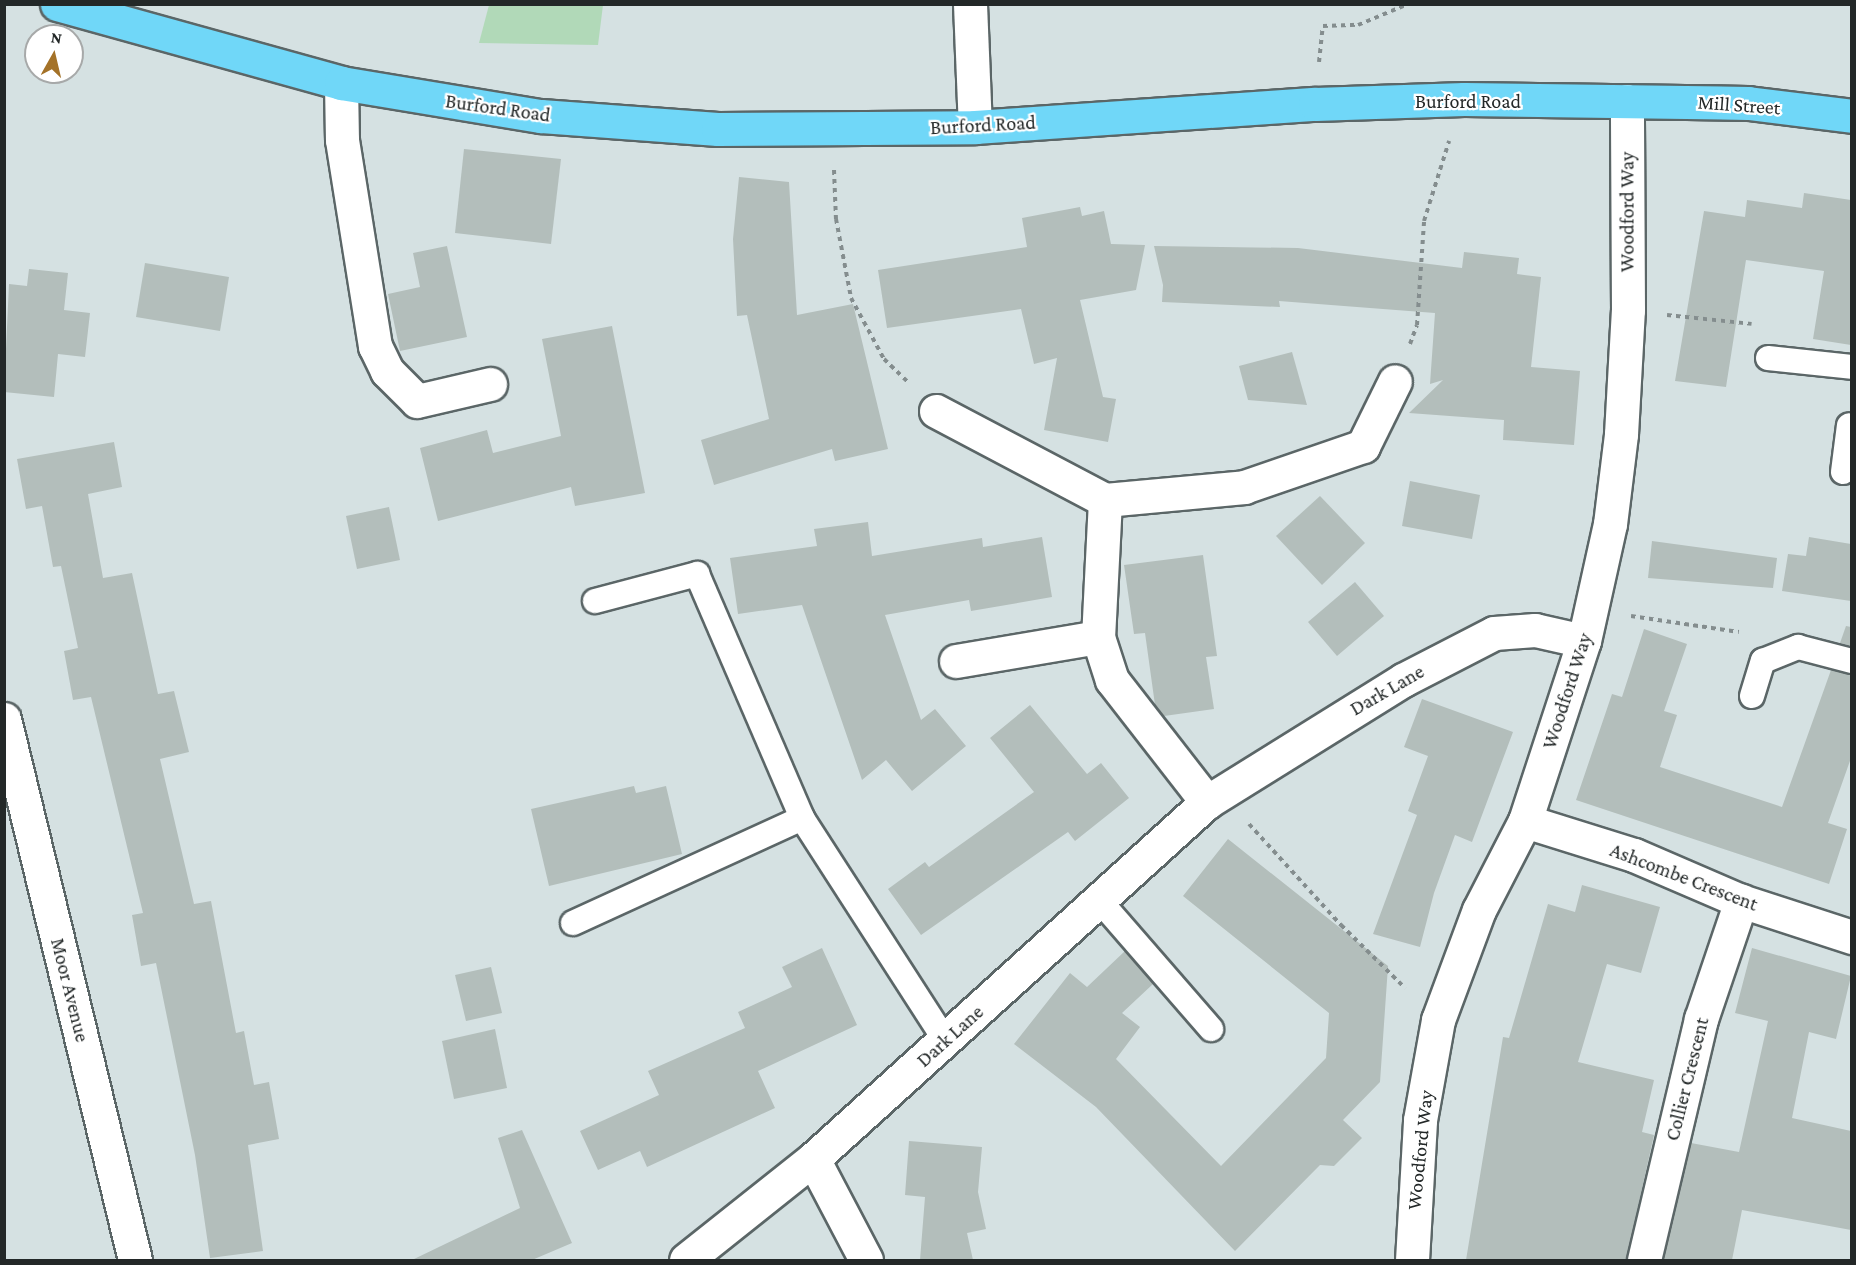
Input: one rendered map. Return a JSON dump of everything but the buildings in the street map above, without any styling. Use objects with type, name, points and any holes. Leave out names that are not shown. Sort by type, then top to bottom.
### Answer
[{"type":"main road","name":"Burford Road","points":[[57,4],[341,83],[542,116],[718,129],[975,127],[1315,104],[1464,99],[1627,101]]},
{"type":"main road","name":"Mill Street","points":[[1627,101],[1748,103],[1851,116]]},
{"type":"street","points":[[970,4],[975,127]]},
{"type":"street","points":[[341,83],[346,163],[375,346],[387,371],[417,401],[490,384]]},
{"type":"street","name":"Woodford Way","points":[[1412,1260],[1420,1120],[1438,1020],[1479,910],[1525,821],[1588,626],[1611,513],[1628,310],[1627,101]]},
{"type":"street","points":[[936,411],[1105,500],[1244,487],[1363,446],[1395,381]]},
{"type":"street","points":[[1105,500],[1098,637],[1112,680],[1214,798]]},
{"type":"street","name":"Dark Lane","points":[[686,1260],[813,1159],[1214,798],[1403,680],[1494,633],[1588,626]]},
{"type":"street","points":[[956,661],[1098,637]]},
{"type":"street","name":"Moor Avenue","points":[[4,719],[135,1260]]},
{"type":"street","name":"Ashcombe Crescent","points":[[1525,821],[1634,855],[1741,901],[1849,926]]},
{"type":"street","name":"Collier Crescent","points":[[1644,1260],[1701,1019],[1741,901]]},
{"type":"street","points":[[813,1159],[866,1260]]},
{"type":"lane","points":[[1768,358],[1851,367]]},
{"type":"lane","points":[[1843,472],[1851,419]]},
{"type":"lane","points":[[595,601],[697,574],[802,818],[945,1040]]},
{"type":"lane","points":[[1752,696],[1763,661],[1798,647],[1851,661]]},
{"type":"lane","points":[[573,923],[802,818]]},
{"type":"lane","points":[[1099,900],[1211,1029]]},
{"type":"path","points":[[1315,104],[1323,26],[1358,25],[1408,4]]},
{"type":"path","points":[[1395,381],[1417,325],[1424,221],[1464,99]]},
{"type":"path","points":[[832,129],[836,219],[851,298],[884,358],[936,411]]},
{"type":"path","points":[[1628,310],[1755,324]]},
{"type":"path","points":[[1588,626],[1747,633]]},
{"type":"path","points":[[1214,798],[1438,1020]]},
{"type":"green space","points":[[489,5],[603,5],[598,45],[479,43]]}]
